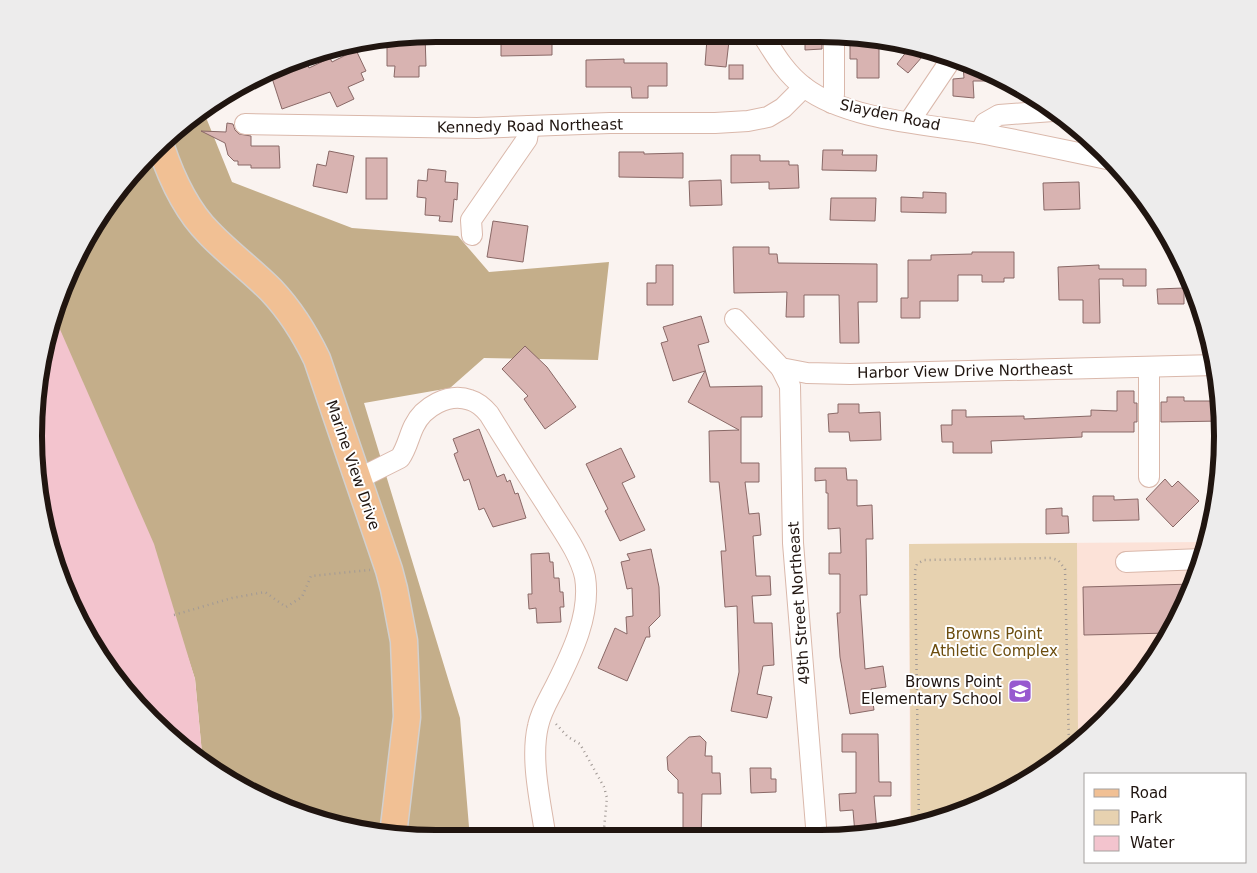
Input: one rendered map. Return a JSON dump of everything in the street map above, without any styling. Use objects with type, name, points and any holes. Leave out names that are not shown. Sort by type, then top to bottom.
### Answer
[{"type":"main road","name":"Marine View Drive","points":[[163,153],[172,175],[198,221],[271,290],[288,310],[307,338],[317,359],[358,479],[389,570],[404,641],[407,717],[394,828]]},
{"type":"street","name":"Slayden Road","points":[[767,42],[781,65],[804,87],[832,103],[868,114],[980,133],[1098,157]]},
{"type":"street","points":[[832,103],[834,43]]},
{"type":"street","points":[[912,122],[913,116],[948,63]]},
{"type":"street","name":"Kennedy Road Northeast","points":[[245,124],[448,128],[748,121],[768,117],[783,108],[804,87]]},
{"type":"street","points":[[980,133],[985,123],[999,115],[1044,113]]},
{"type":"street","points":[[472,235],[471,220],[527,139],[528,126]]},
{"type":"street","points":[[736,319],[781,368]]},
{"type":"street","name":"Harbor View Drive Northeast","points":[[781,368],[807,373],[841,374],[1208,365]]},
{"type":"street","points":[[1149,367],[1149,478]]},
{"type":"street","name":"49th Street Northeast","points":[[781,368],[790,386],[793,543],[816,830]]},
{"type":"street","points":[[358,479],[400,458],[414,424],[427,408],[445,400],[463,398],[471,400],[484,408],[489,414],[567,537],[584,576],[585,597],[582,621],[570,655],[543,710],[537,728],[535,755],[545,830]]},
{"type":"street","points":[[1126,562],[1195,559]]},
{"type":"path","points":[[919,818],[915,571],[917,564],[924,560],[1051,558],[1058,560],[1065,569],[1068,743]]},
{"type":"path","points":[[174,615],[232,598],[265,592],[286,607],[302,597],[311,576],[365,570],[389,570]]},
{"type":"path","points":[[543,710],[568,737],[580,744],[604,788],[607,798],[603,830]]},
{"type":"shaded area","points":[[206,118],[232,182],[352,228],[458,236],[489,272],[609,262],[598,360],[484,358],[450,388],[364,403],[460,718],[469,830],[411,830],[385,827],[360,823],[310,810],[286,801],[239,778],[202,753],[195,679],[174,615],[58,326],[72,286],[95,239],[140,177],[177,140]]},
{"type":"shaded area","name":"Browns Point Athletic Complex","points":[[1200,542],[1185,587],[1162,634],[1133,676],[1099,715],[1060,749],[1018,778],[971,801],[947,810],[910,820],[909,544]]},
{"type":"green space","name":"Browns Point Athletic Complex","points":[[1077,543],[1078,735],[1039,764],[995,790],[947,810],[911,820],[909,544]]},
{"type":"water","points":[[59,326],[154,544],[195,679],[202,753],[158,715],[124,676],[95,634],[72,587],[63,563],[50,513],[43,462],[43,411],[50,360]]},
{"type":"building","points":[[425,42],[426,66],[419,66],[419,77],[394,77],[395,66],[387,66],[387,46]]},
{"type":"building","points":[[501,42],[552,42],[552,55],[501,56]]},
{"type":"building","points":[[707,42],[729,42],[726,67],[705,65]]},
{"type":"building","points":[[805,42],[822,42],[822,49],[805,50]]},
{"type":"building","points":[[850,44],[879,47],[879,78],[857,78],[857,59],[850,59]]},
{"type":"building","points":[[356,51],[366,71],[361,73],[364,80],[348,87],[354,99],[337,107],[330,92],[282,109],[272,78],[308,64],[309,68],[330,58],[332,62]]},
{"type":"building","points":[[906,52],[922,57],[908,73],[897,64]]},
{"type":"building","points":[[624,59],[624,63],[667,63],[667,86],[648,86],[648,98],[632,98],[631,87],[586,87],[586,60]]},
{"type":"building","points":[[729,65],[743,65],[743,79],[729,79]]},
{"type":"building","points":[[963,69],[991,81],[973,81],[974,98],[953,96],[953,79],[964,78]]},
{"type":"building","points":[[227,123],[233,124],[239,134],[251,136],[251,146],[279,146],[280,168],[251,168],[251,165],[238,165],[238,161],[234,161],[228,155],[225,143],[201,131],[226,132]]},
{"type":"building","points":[[823,150],[843,150],[842,155],[877,155],[876,171],[822,170]]},
{"type":"building","points":[[329,151],[354,156],[347,193],[313,186],[317,164],[326,166]]},
{"type":"building","points":[[619,152],[644,152],[644,154],[683,153],[683,178],[619,177]]},
{"type":"building","points":[[731,155],[760,155],[760,161],[789,161],[789,165],[798,165],[799,188],[769,189],[769,182],[731,183]]},
{"type":"building","points":[[366,158],[387,158],[387,199],[366,199]]},
{"type":"building","points":[[428,169],[446,171],[445,182],[458,183],[457,200],[454,199],[452,222],[439,221],[440,216],[425,215],[426,198],[417,197],[418,180],[427,181]]},
{"type":"building","points":[[721,180],[722,205],[690,206],[689,181]]},
{"type":"building","points":[[1079,182],[1080,209],[1044,210],[1043,183]]},
{"type":"building","points":[[923,192],[946,193],[946,213],[901,212],[901,197],[923,198]]},
{"type":"building","points":[[831,198],[876,198],[875,221],[830,220]]},
{"type":"building","points":[[493,221],[528,226],[523,262],[487,257]]},
{"type":"building","points":[[733,247],[769,247],[769,254],[777,254],[778,263],[877,264],[877,302],[858,302],[859,343],[840,343],[839,295],[804,295],[804,317],[786,317],[787,292],[734,293]]},
{"type":"building","points":[[972,252],[1014,252],[1014,278],[1004,278],[1004,282],[982,282],[982,275],[958,275],[958,301],[920,301],[920,318],[901,318],[901,298],[908,298],[908,260],[931,260],[931,255],[972,254]]},
{"type":"building","points":[[656,265],[673,265],[673,305],[647,305],[647,283],[656,283]]},
{"type":"building","points":[[1099,265],[1099,269],[1146,269],[1146,286],[1123,286],[1123,279],[1099,279],[1100,323],[1083,323],[1083,300],[1059,300],[1058,267]]},
{"type":"building","points":[[1184,288],[1184,304],[1158,304],[1157,289]]},
{"type":"building","points":[[701,316],[709,342],[698,345],[710,387],[762,386],[762,417],[741,417],[741,463],[759,463],[759,482],[745,482],[749,514],[759,513],[761,535],[753,536],[756,576],[770,576],[771,595],[752,596],[754,623],[772,623],[774,665],[763,666],[757,694],[772,697],[767,718],[731,711],[739,672],[737,606],[725,607],[721,551],[726,551],[719,482],[710,482],[709,431],[739,430],[688,402],[705,371],[673,381],[661,343],[668,341],[663,327]]},
{"type":"building","points":[[525,346],[547,367],[576,407],[545,429],[524,399],[528,396],[502,369]]},
{"type":"building","points":[[1117,391],[1134,391],[1134,403],[1137,403],[1137,422],[1134,422],[1134,432],[1082,432],[1082,437],[991,441],[992,453],[953,453],[953,442],[942,442],[941,425],[952,425],[952,410],[966,410],[966,417],[1024,416],[1024,419],[1091,416],[1091,410],[1117,411]]},
{"type":"building","points":[[1167,397],[1184,397],[1184,401],[1213,401],[1214,421],[1161,422],[1161,402],[1167,402]]},
{"type":"building","points":[[838,404],[859,404],[859,413],[880,412],[881,440],[850,441],[849,432],[829,432],[828,414],[838,413]]},
{"type":"building","points":[[479,429],[497,477],[504,474],[507,482],[510,480],[515,494],[518,493],[526,518],[493,527],[484,508],[479,510],[469,479],[464,481],[454,454],[458,452],[453,439]]},
{"type":"building","points":[[621,448],[635,477],[622,483],[645,530],[620,541],[605,511],[608,509],[586,464]]},
{"type":"building","points":[[815,468],[846,468],[847,480],[857,480],[857,506],[872,505],[873,539],[866,539],[867,595],[860,595],[865,669],[883,666],[886,687],[871,689],[874,710],[850,714],[840,657],[837,613],[840,613],[840,574],[829,574],[829,553],[841,553],[840,528],[828,529],[826,480],[815,481]]},
{"type":"building","points":[[1165,479],[1172,487],[1178,481],[1199,501],[1173,527],[1146,499]]},
{"type":"building","points":[[1093,496],[1114,496],[1114,500],[1138,499],[1139,520],[1093,521]]},
{"type":"building","points":[[1062,508],[1062,516],[1068,516],[1069,533],[1046,534],[1046,509]]},
{"type":"building","points":[[651,549],[659,587],[660,616],[649,627],[650,637],[646,637],[627,681],[598,668],[615,628],[627,634],[626,617],[633,616],[632,588],[627,589],[621,562],[630,560],[627,554]]},
{"type":"building","points":[[549,553],[550,562],[553,562],[554,578],[559,578],[560,592],[563,592],[564,607],[560,607],[561,622],[537,623],[536,608],[529,609],[528,594],[532,594],[531,554]]},
{"type":"building","points":[[1186,584],[1162,633],[1084,635],[1083,587]]},
{"type":"building","points":[[842,734],[878,734],[879,782],[891,782],[891,796],[874,796],[877,826],[855,829],[853,810],[840,811],[839,794],[856,793],[856,752],[842,752]]},
{"type":"building","points":[[700,736],[706,742],[705,756],[712,756],[712,773],[720,773],[721,794],[702,794],[701,830],[683,830],[683,793],[678,793],[678,780],[668,770],[667,757],[689,737]]},
{"type":"building","points":[[750,768],[771,768],[771,779],[776,779],[776,792],[751,793]]},
{"type":"place","name":"Browns Point Elementary School","points":[[1020,691]]}]
